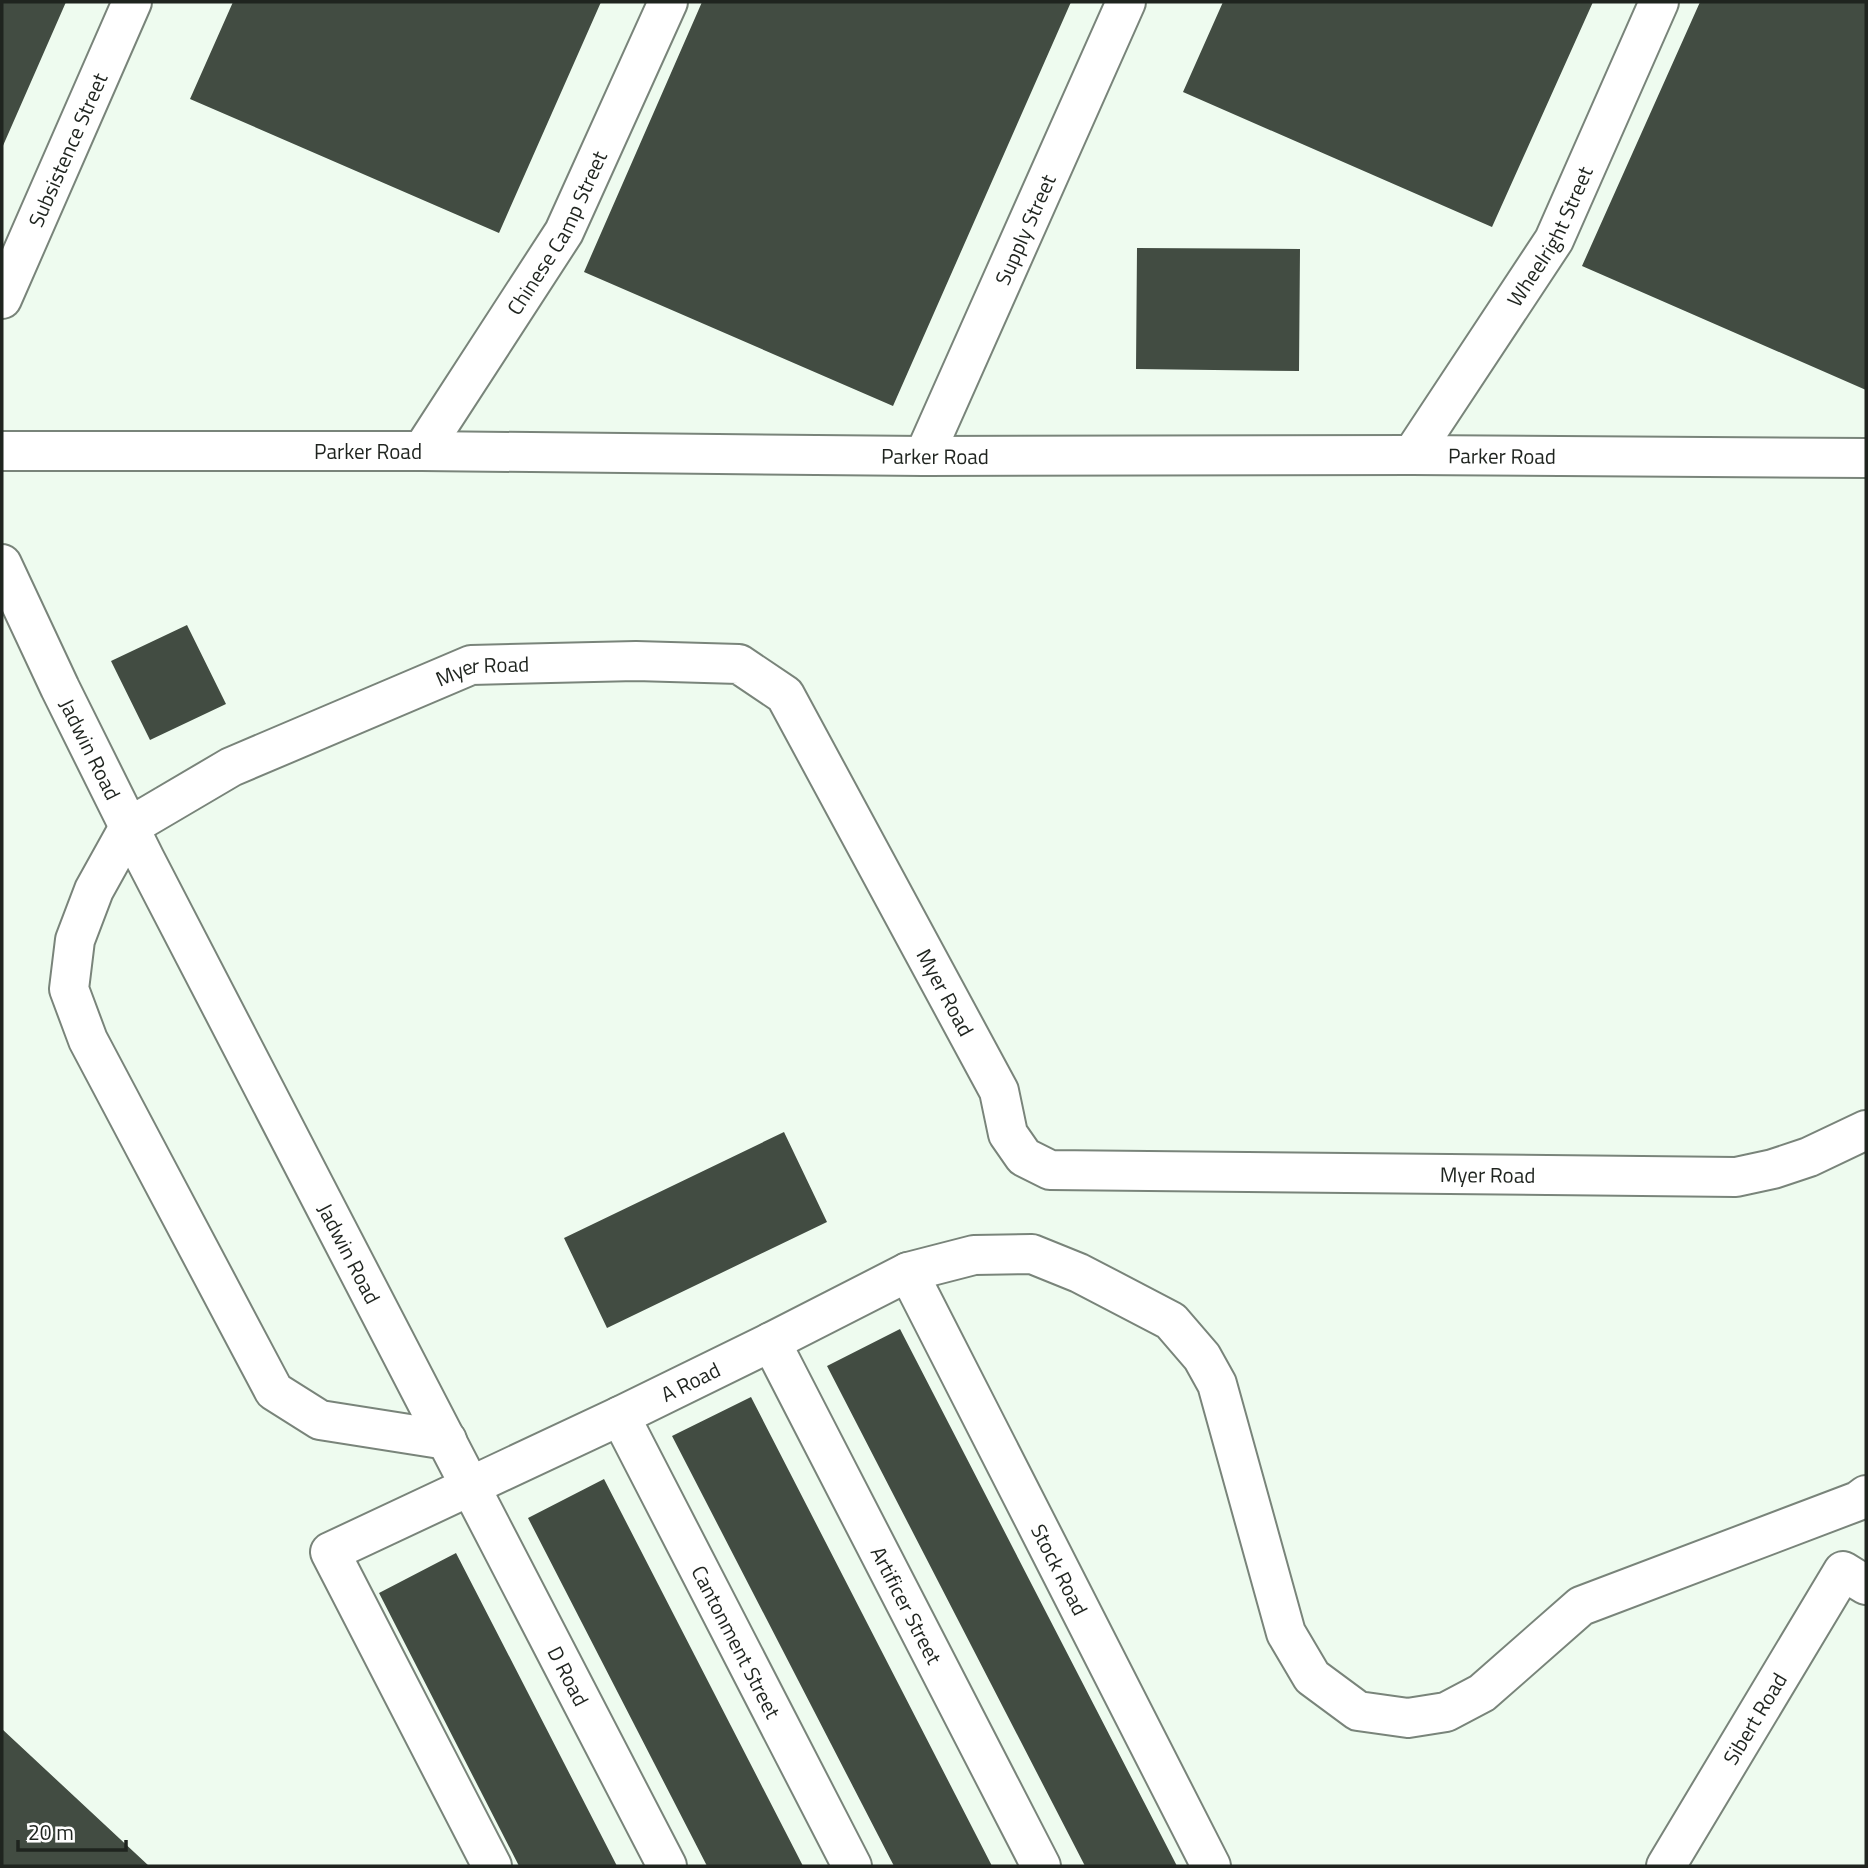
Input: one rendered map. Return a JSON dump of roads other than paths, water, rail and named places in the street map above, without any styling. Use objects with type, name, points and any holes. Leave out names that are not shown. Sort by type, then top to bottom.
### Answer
[{"type":"street","name":"Subsistence Street","points":[[2,299],[132,2]]},
{"type":"street","name":"Chinese Camp Street","points":[[422,451],[565,232],[668,2]]},
{"type":"street","name":"Supply Street","points":[[924,456],[1126,2]]},
{"type":"street","name":"Wheelright Street","points":[[1412,455],[1554,240],[1659,2]]},
{"type":"street","name":"Parker Road","points":[[2,451],[1866,458]]},
{"type":"street","name":"Jadwin Road","points":[[2,564],[129,827],[470,1485]]},
{"type":"street","name":"Myer Road","points":[[129,827],[231,767],[471,665],[636,661],[739,664],[785,695],[999,1091],[1007,1134],[1024,1157],[1050,1170],[1736,1177],[1809,1157],[1866,1130]]},
{"type":"street","points":[[129,827],[94,890],[75,940],[69,989],[94,1052],[274,1391],[320,1420],[447,1440]]},
{"type":"street","name":"A Road","points":[[470,1485],[620,1416],[908,1272],[974,1255],[1032,1254],[1079,1273],[1171,1321],[1202,1357],[1217,1384],[1286,1633],[1312,1676],[1358,1711],[1408,1718],[1446,1712],[1482,1693],[1581,1606],[1858,1502],[1866,1495]]},
{"type":"street","name":"Stock Road","points":[[908,1272],[1212,1866]]},
{"type":"street","name":"Artificer Street","points":[[771,1342],[1041,1866]]},
{"type":"street","name":"Cantonment Street","points":[[620,1416],[852,1866]]},
{"type":"street","points":[[470,1485],[330,1552],[492,1866]]},
{"type":"street","name":"D Road","points":[[470,1485],[667,1866]]},
{"type":"street","name":"Sibert Road","points":[[1666,1866],[1854,1578]]}]
